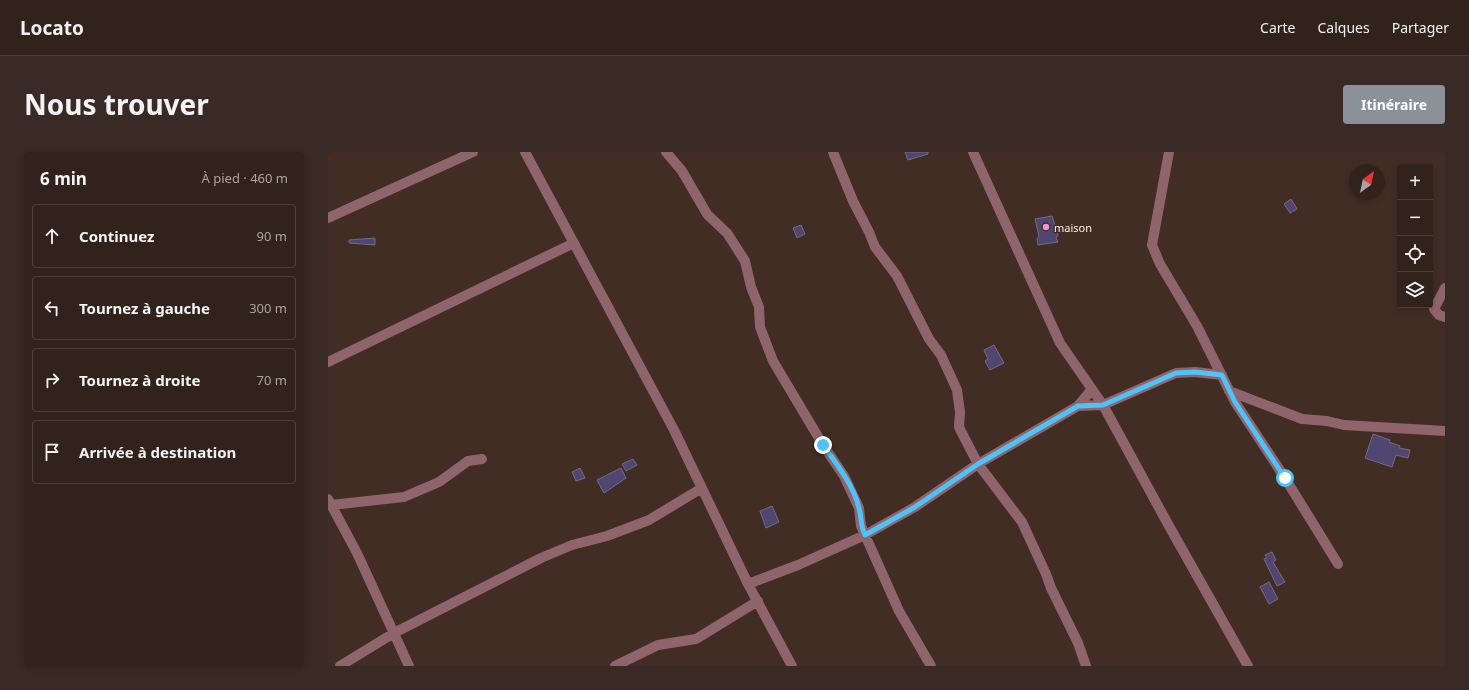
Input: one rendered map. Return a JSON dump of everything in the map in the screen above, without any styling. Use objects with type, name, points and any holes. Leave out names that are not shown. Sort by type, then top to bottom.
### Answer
[{"type":"street","points":[[328,218],[473,152]]},
{"type":"street","points":[[525,152],[674,430],[748,584],[792,666]]},
{"type":"street","points":[[666,152],[682,171],[707,214],[727,233],[745,260],[751,287],[759,307],[760,327],[773,361],[823,445],[844,476],[859,508],[860,526],[899,611],[931,666]]},
{"type":"street","points":[[833,152],[852,201],[869,232],[875,247],[897,276],[928,339],[941,355],[957,390],[959,427],[978,464],[1022,522],[1051,588],[1078,643],[1086,666]]},
{"type":"street","points":[[973,152],[1060,343],[1103,405],[1248,666]]},
{"type":"street","points":[[1170,152],[1152,245],[1160,264],[1197,326],[1229,391],[1338,564]]},
{"type":"street","points":[[328,362],[574,243]]},
{"type":"street","points":[[1445,288],[1434,309],[1439,315],[1445,317]]},
{"type":"street","points":[[1078,406],[1103,405],[1176,373],[1195,372],[1222,375]]},
{"type":"street","points":[[748,584],[798,565],[865,535],[915,507],[978,464],[1078,406],[1092,389]]},
{"type":"street","points":[[1229,391],[1302,419],[1327,421],[1344,425],[1445,431]]},
{"type":"street","points":[[409,666],[357,553],[329,502],[404,497],[439,482],[468,461],[482,459]]},
{"type":"street","points":[[340,666],[394,633],[541,558],[572,545],[607,536],[649,520],[702,488]]},
{"type":"street","points":[[615,666],[658,645],[696,639],[758,601]]},
{"type":"building","points":[[905,152],[928,152],[928,154],[908,160]]},
{"type":"building","points":[[1291,199],[1297,209],[1290,213],[1284,204]]},
{"type":"building","name":"maison","points":[[1052,216],[1058,235],[1056,238],[1058,242],[1038,245],[1037,239],[1039,236],[1035,219]]},
{"type":"building","points":[[801,225],[805,234],[797,238],[793,228]]},
{"type":"building","points":[[375,238],[375,245],[349,243],[349,240]]},
{"type":"building","points":[[994,345],[1004,363],[990,370],[985,361],[988,359],[984,350]]},
{"type":"building","points":[[1373,434],[1390,440],[1389,442],[1400,446],[1399,448],[1410,450],[1408,458],[1396,455],[1392,467],[1365,458]]},
{"type":"building","points":[[633,459],[637,465],[626,471],[622,464]]},
{"type":"building","points":[[580,468],[585,478],[576,481],[572,472]]},
{"type":"building","points":[[621,468],[626,478],[604,493],[597,480]]},
{"type":"building","points":[[772,506],[779,522],[766,528],[760,511]]},
{"type":"building","points":[[1272,552],[1276,560],[1273,562],[1285,582],[1277,586],[1264,559],[1267,558],[1265,555]]},
{"type":"building","points":[[1269,582],[1278,599],[1269,604],[1260,587]]},
{"type":"place","name":"maison","points":[[1046,227]]},
{"type":"route","points":[[823,445],[844,476],[859,508],[860,526],[865,535],[915,507],[978,464],[1078,406],[1103,405],[1176,373],[1195,372],[1222,375],[1235,402],[1285,478]]}]
